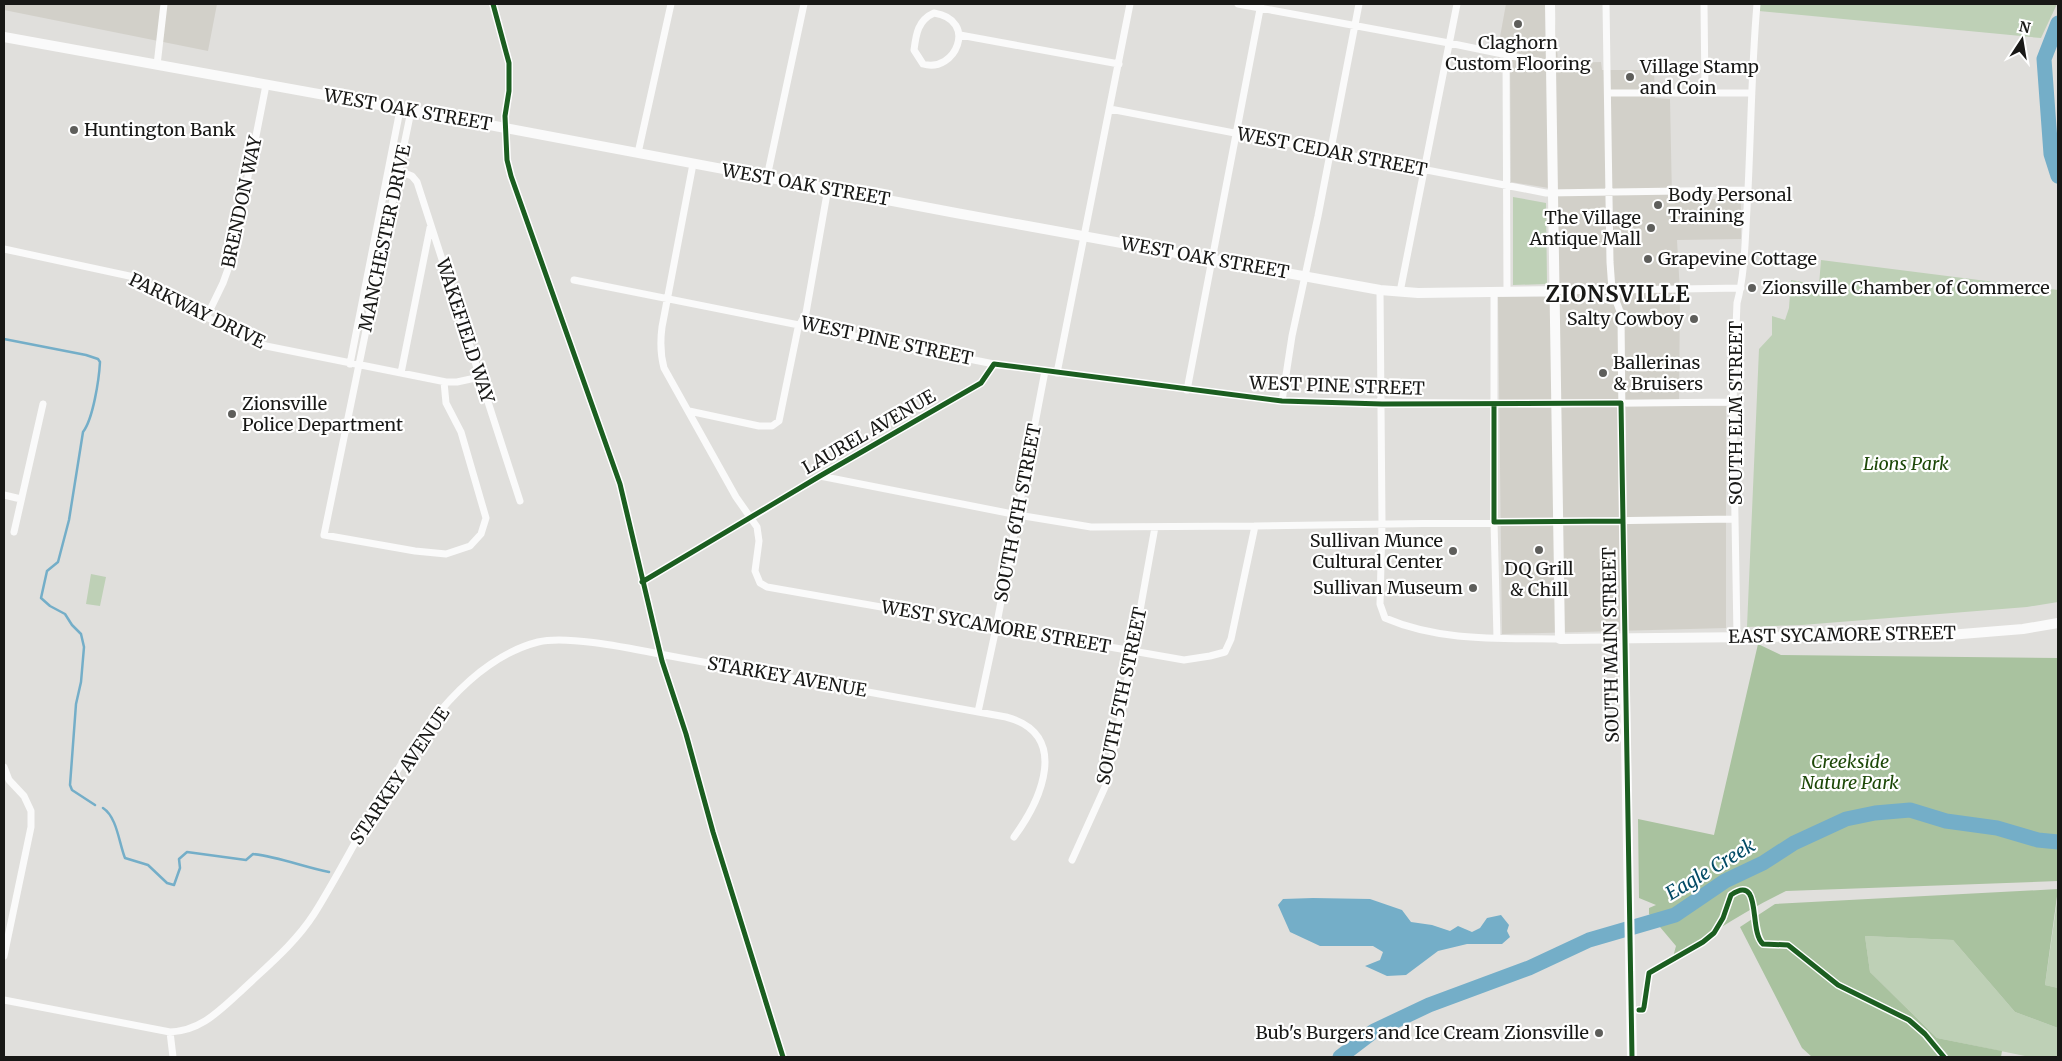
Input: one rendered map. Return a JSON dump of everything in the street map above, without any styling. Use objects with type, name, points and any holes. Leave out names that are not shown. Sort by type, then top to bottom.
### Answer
[{"type":"main road","points":[[1550,4],[1558,404],[1560,639],[1624,638]]},
{"type":"main road","name":"WEST OAK STREET","points":[[4,37],[1380,290],[1400,292],[1556,291]]},
{"type":"main road","name":"EAST SYCAMORE STREET","points":[[1624,638],[1950,635],[2023,629],[2058,623]]},
{"type":"main road","name":"SOUTH MAIN STREET","points":[[1624,638],[1632,1057]]},
{"type":"street","points":[[157,65],[164,4]]},
{"type":"street","points":[[638,153],[671,4]]},
{"type":"street","points":[[767,177],[804,4]]},
{"type":"street","points":[[1057,373],[1130,4]]},
{"type":"street","points":[[1238,4],[1260,6],[1551,64]]},
{"type":"street","points":[[1282,401],[1292,336],[1306,277],[1359,4]]},
{"type":"street","points":[[1400,292],[1457,4]]},
{"type":"street","name":"SOUTH MAIN STREET","points":[[1606,4],[1610,262],[1612,290],[1621,314],[1624,638]]},
{"type":"street","points":[[1704,4],[1705,93]]},
{"type":"street","name":"SOUTH ELM STREET","points":[[1738,636],[1733,402],[1737,303],[1741,288],[1748,190],[1751,93],[1757,4]]},
{"type":"street","points":[[1187,390],[1260,6]]},
{"type":"street","points":[[934,13],[944,15],[952,20],[960,30],[960,35],[960,40],[954,52],[940,65],[931,67],[924,64],[914,50],[918,27],[925,17],[934,13]]},
{"type":"street","points":[[960,35],[1118,64]]},
{"type":"street","points":[[1506,56],[1507,291]]},
{"type":"street","name":"BRENDON WAY","points":[[207,316],[223,283],[232,258],[266,85]]},
{"type":"street","points":[[1608,93],[1751,93]]},
{"type":"street","name":"WEST CEDAR STREET","points":[[1110,109],[1507,186],[1554,193],[1748,190]]},
{"type":"street","name":"MANCHESTER DRIVE","points":[[350,364],[400,110]]},
{"type":"street","name":"MANCHESTER DRIVE","points":[[411,111],[324,535],[415,552],[446,554],[470,546],[481,534],[486,518],[461,432],[446,403],[444,382]]},
{"type":"street","points":[[693,164],[661,335],[661,354],[664,368],[736,497],[751,518]]},
{"type":"street","name":"WAKEFIELD WAY","points":[[398,171],[412,176],[416,182],[520,501]]},
{"type":"street","points":[[689,411],[759,426],[772,426],[778,421],[782,412],[800,323],[806,313],[828,188]]},
{"type":"street","points":[[401,373],[431,228]]},
{"type":"street","name":"PARKWAY DRIVE","points":[[4,249],[134,277],[241,336],[266,346],[444,382],[457,382],[480,377]]},
{"type":"street","name":"WEST PINE STREET","points":[[574,280],[800,323],[994,364],[1282,401],[1382,404],[1733,402]]},
{"type":"street","name":"WEST OAK STREET","points":[[1556,291],[1741,288]]},
{"type":"street","points":[[1380,290],[1382,404],[1380,604],[1385,618],[1402,625],[1455,637],[1560,639]]},
{"type":"street","points":[[1494,291],[1496,638]]},
{"type":"street","name":"LAUREL AVENUE","points":[[751,518],[981,383],[994,364]]},
{"type":"street","name":"SOUTH 6TH STREET","points":[[978,712],[1018,515],[1044,371]]},
{"type":"street","points":[[14,532],[43,404]]},
{"type":"street","points":[[820,476],[1018,515],[1091,527],[1735,520]]},
{"type":"street","points":[[4,495],[22,499]]},
{"type":"street","name":"WEST SYCAMORE STREET","points":[[751,518],[759,534],[755,571],[760,583],[767,587],[1184,660],[1225,652],[1231,640],[1255,526]]},
{"type":"street","name":"SOUTH 5TH STREET","points":[[1072,860],[1105,787],[1133,652],[1155,527]]},
{"type":"street","name":"STARKEY AVENUE","points":[[4,1000],[170,1032],[192,1029],[215,1015],[284,951],[313,915],[372,814],[426,730],[440,712],[470,680],[498,660],[528,645],[544,641],[560,640],[599,645],[1006,717],[1027,725],[1043,745],[1046,760],[1044,776],[1028,818],[1014,837]]},
{"type":"street","points":[[4,767],[9,780],[24,796],[31,811],[31,827],[4,956]]},
{"type":"street","points":[[170,1032],[173,1057]]},
{"type":"shaded area","points":[[4,4],[217,4],[208,51],[4,10]]},
{"type":"shaded area","points":[[1506,4],[1554,4],[1558,63],[1601,62],[1602,70],[1654,70],[1655,98],[1670,99],[1672,199],[1741,199],[1741,239],[1677,240],[1680,292],[1679,406],[1726,406],[1726,628],[1502,634],[1498,297],[1558,297],[1555,189],[1511,182],[1510,51],[1498,48]]},
{"type":"green space","points":[[1760,4],[2057,4],[2041,38],[1759,11]]},
{"type":"green space","points":[[1513,197],[1546,203],[1547,284],[1513,285]]},
{"type":"green space","name":"Lions Park","points":[[1821,260],[2058,290],[2058,602],[2027,607],[1802,625],[1747,627],[1759,349],[1772,335],[1772,316],[1785,320],[1789,308],[1791,280],[1819,285]]},
{"type":"green space","points":[[91,574],[106,577],[100,606],[86,604]]},
{"type":"green space","name":"Creekside Nature Park","points":[[1758,644],[1781,655],[2058,658],[2058,881],[1786,891],[1741,915],[1689,949],[1673,957],[1676,946],[1649,914],[1649,908],[1656,905],[1639,898],[1638,819],[1714,835]]},
{"type":"green space","points":[[2058,889],[2045,985],[2058,988],[2058,1028],[2015,1012],[1953,940],[1865,936],[1870,972],[1937,1038],[2002,1051],[2001,1057],[1812,1057],[1802,1048],[1740,927],[1775,904]]},
{"type":"green space","points":[[2058,894],[2058,988],[2045,985]]},
{"type":"green space","points":[[1865,936],[1953,940],[2015,1012],[2058,1028],[2058,1057],[2030,1057],[1937,1038],[1870,972]]},
{"type":"water","points":[[1283,899],[1370,899],[1402,910],[1411,922],[1432,925],[1450,931],[1458,926],[1472,932],[1480,928],[1487,918],[1501,915],[1509,925],[1507,931],[1510,937],[1502,944],[1467,944],[1438,951],[1406,975],[1387,976],[1365,966],[1380,960],[1383,952],[1373,946],[1320,946],[1290,932],[1278,905]]},
{"type":"waterway","name":"Eagle Creek","points":[[2058,23],[2044,59],[2051,154],[2058,176]]},
{"type":"waterway","points":[[4,339],[86,355],[98,359],[100,362],[93,409],[83,432],[69,520],[58,562],[47,571],[41,598],[50,606],[65,614],[81,634],[84,647],[81,682],[76,704],[70,785],[72,790],[95,805]]},
{"type":"waterway","points":[[103,808],[108,812],[115,824],[125,858],[148,865],[167,883],[174,885],[180,868],[179,859],[187,852],[246,860],[253,854],[329,872]]},
{"type":"waterway","name":"Eagle Creek","points":[[1340,1057],[1374,1031],[1429,1005],[1529,968],[1589,940],[1675,915],[1725,881],[1763,863],[1794,843],[1846,819],[1875,813],[1910,810],[1946,821],[1997,828],[2038,840],[2058,842]]},
{"type":"cycle path","points":[[493,4],[509,63],[509,91],[505,116],[507,160],[511,176],[620,484],[662,661],[686,734],[713,832],[783,1057]]},
{"type":"cycle path","points":[[642,582],[981,383],[994,364],[1282,401],[1382,404],[1621,403],[1632,1057]]},
{"type":"cycle path","points":[[1494,404],[1494,522],[1623,521]]},
{"type":"cycle path","points":[[1639,1010],[1643,1010],[1644,1007],[1649,973],[1703,942],[1714,933],[1723,918],[1731,895],[1741,890],[1747,892],[1751,897],[1756,928],[1763,944],[1788,945],[1838,985],[1909,1020],[1925,1034],[1944,1057]]},
{"type":"place","name":"Claghorn Custom Flooring","points":[[1518,24]]},
{"type":"place","name":"Village Stamp and Coin","points":[[1630,77]]},
{"type":"place","name":"Huntington Bank","points":[[74,130]]},
{"type":"place","name":"Body Personal Training","points":[[1658,205]]},
{"type":"place","name":"The Village Antique Mall","points":[[1651,228]]},
{"type":"place","name":"Grapevine Cottage","points":[[1648,259]]},
{"type":"place","name":"Zionsville Chamber of Commerce","points":[[1752,288]]},
{"type":"place","name":"Salty Cowboy","points":[[1694,319]]},
{"type":"place","name":"Ballerinas & Bruisers","points":[[1603,373]]},
{"type":"place","name":"Zionsville Police Department","points":[[232,414]]},
{"type":"place","name":"DQ Grill & Chill","points":[[1539,550]]},
{"type":"place","name":"Sullivan Munce Cultural Center","points":[[1453,551]]},
{"type":"place","name":"Sullivan Museum","points":[[1473,588]]},
{"type":"place","name":"Bub's Burgers and Ice Cream Zionsville","points":[[1599,1033]]},
{"type":"district","name":"ZIONSVILLE","points":[[1618,294]]}]
